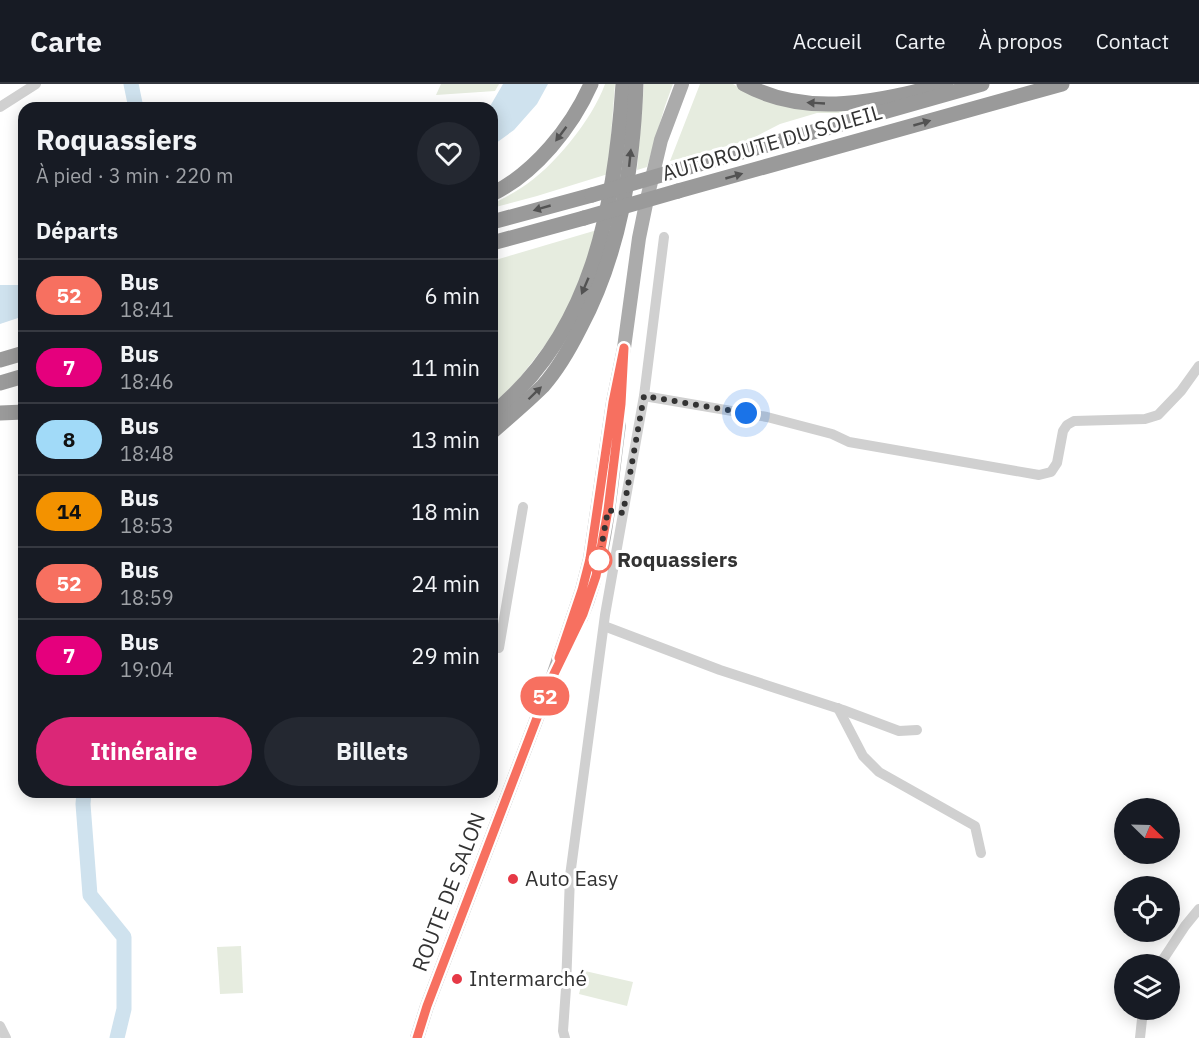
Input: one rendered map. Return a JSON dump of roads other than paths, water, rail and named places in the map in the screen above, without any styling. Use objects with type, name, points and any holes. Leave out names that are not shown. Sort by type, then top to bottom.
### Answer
[{"type":"highway","points":[[498,190],[532,166],[551,147],[577,111],[591,84]]},
{"type":"highway","points":[[498,409],[524,385],[545,360],[574,311],[588,278],[603,231],[616,167],[623,84]]},
{"type":"highway","points":[[498,427],[544,385],[560,363],[590,310],[606,271],[618,229],[630,166],[636,84]]},
{"type":"highway","points":[[744,84],[758,92],[786,100],[816,104],[849,104],[947,84]]},
{"type":"highway","name":"AUTOROUTE DU SOLEIL","points":[[498,220],[982,84]]},
{"type":"highway","name":"AUTOROUTE DU SOLEIL","points":[[498,243],[1062,84]]},
{"type":"highway","points":[[0,360],[18,355]]},
{"type":"highway","points":[[0,383],[18,378]]},
{"type":"highway","points":[[0,414],[18,412]]},
{"type":"main road","points":[[553,676],[590,559],[613,402],[624,348],[647,199],[662,140],[682,84]]},
{"type":"main road","points":[[553,676],[591,595],[599,560],[608,510],[621,404],[624,348]]},
{"type":"main road","name":"ROUTE DE SALON","points":[[417,1038],[427,1006],[553,676]]},
{"type":"street","points":[[0,107],[36,84]]},
{"type":"street","points":[[565,1038],[563,1031],[567,988],[570,876],[604,626],[644,396],[664,237]]},
{"type":"street","points":[[644,396],[767,417],[832,434],[849,442],[1039,475],[1051,472],[1057,463],[1063,431],[1067,425],[1074,421],[1145,419],[1158,415],[1181,391],[1199,366]]},
{"type":"street","points":[[499,648],[523,507]]},
{"type":"street","points":[[608,510],[623,513]]},
{"type":"street","points":[[604,626],[720,670],[838,708],[898,731],[917,730]]},
{"type":"street","points":[[838,708],[863,756],[879,772],[975,826],[981,853]]},
{"type":"street","points":[[1167,954],[1199,909]]},
{"type":"street","points":[[1140,1038],[1142,1020]]},
{"type":"street","points":[[0,1026],[6,1038]]},
{"type":"water","points":[[503,84],[548,84],[537,104],[514,130],[498,142],[498,102],[492,102]]},
{"type":"water","points":[[0,285],[18,285],[18,318],[0,324]]},
{"type":"waterway","points":[[131,84],[135,102]]},
{"type":"waterway","points":[[84,798],[90,895],[124,937],[124,1009],[117,1038]]},
{"type":"place","name":"Roquassiers","points":[[599,560]]},
{"type":"place","name":"Auto Easy","points":[[513,879]]},
{"type":"place","name":"Intermarché","points":[[457,979]]}]
